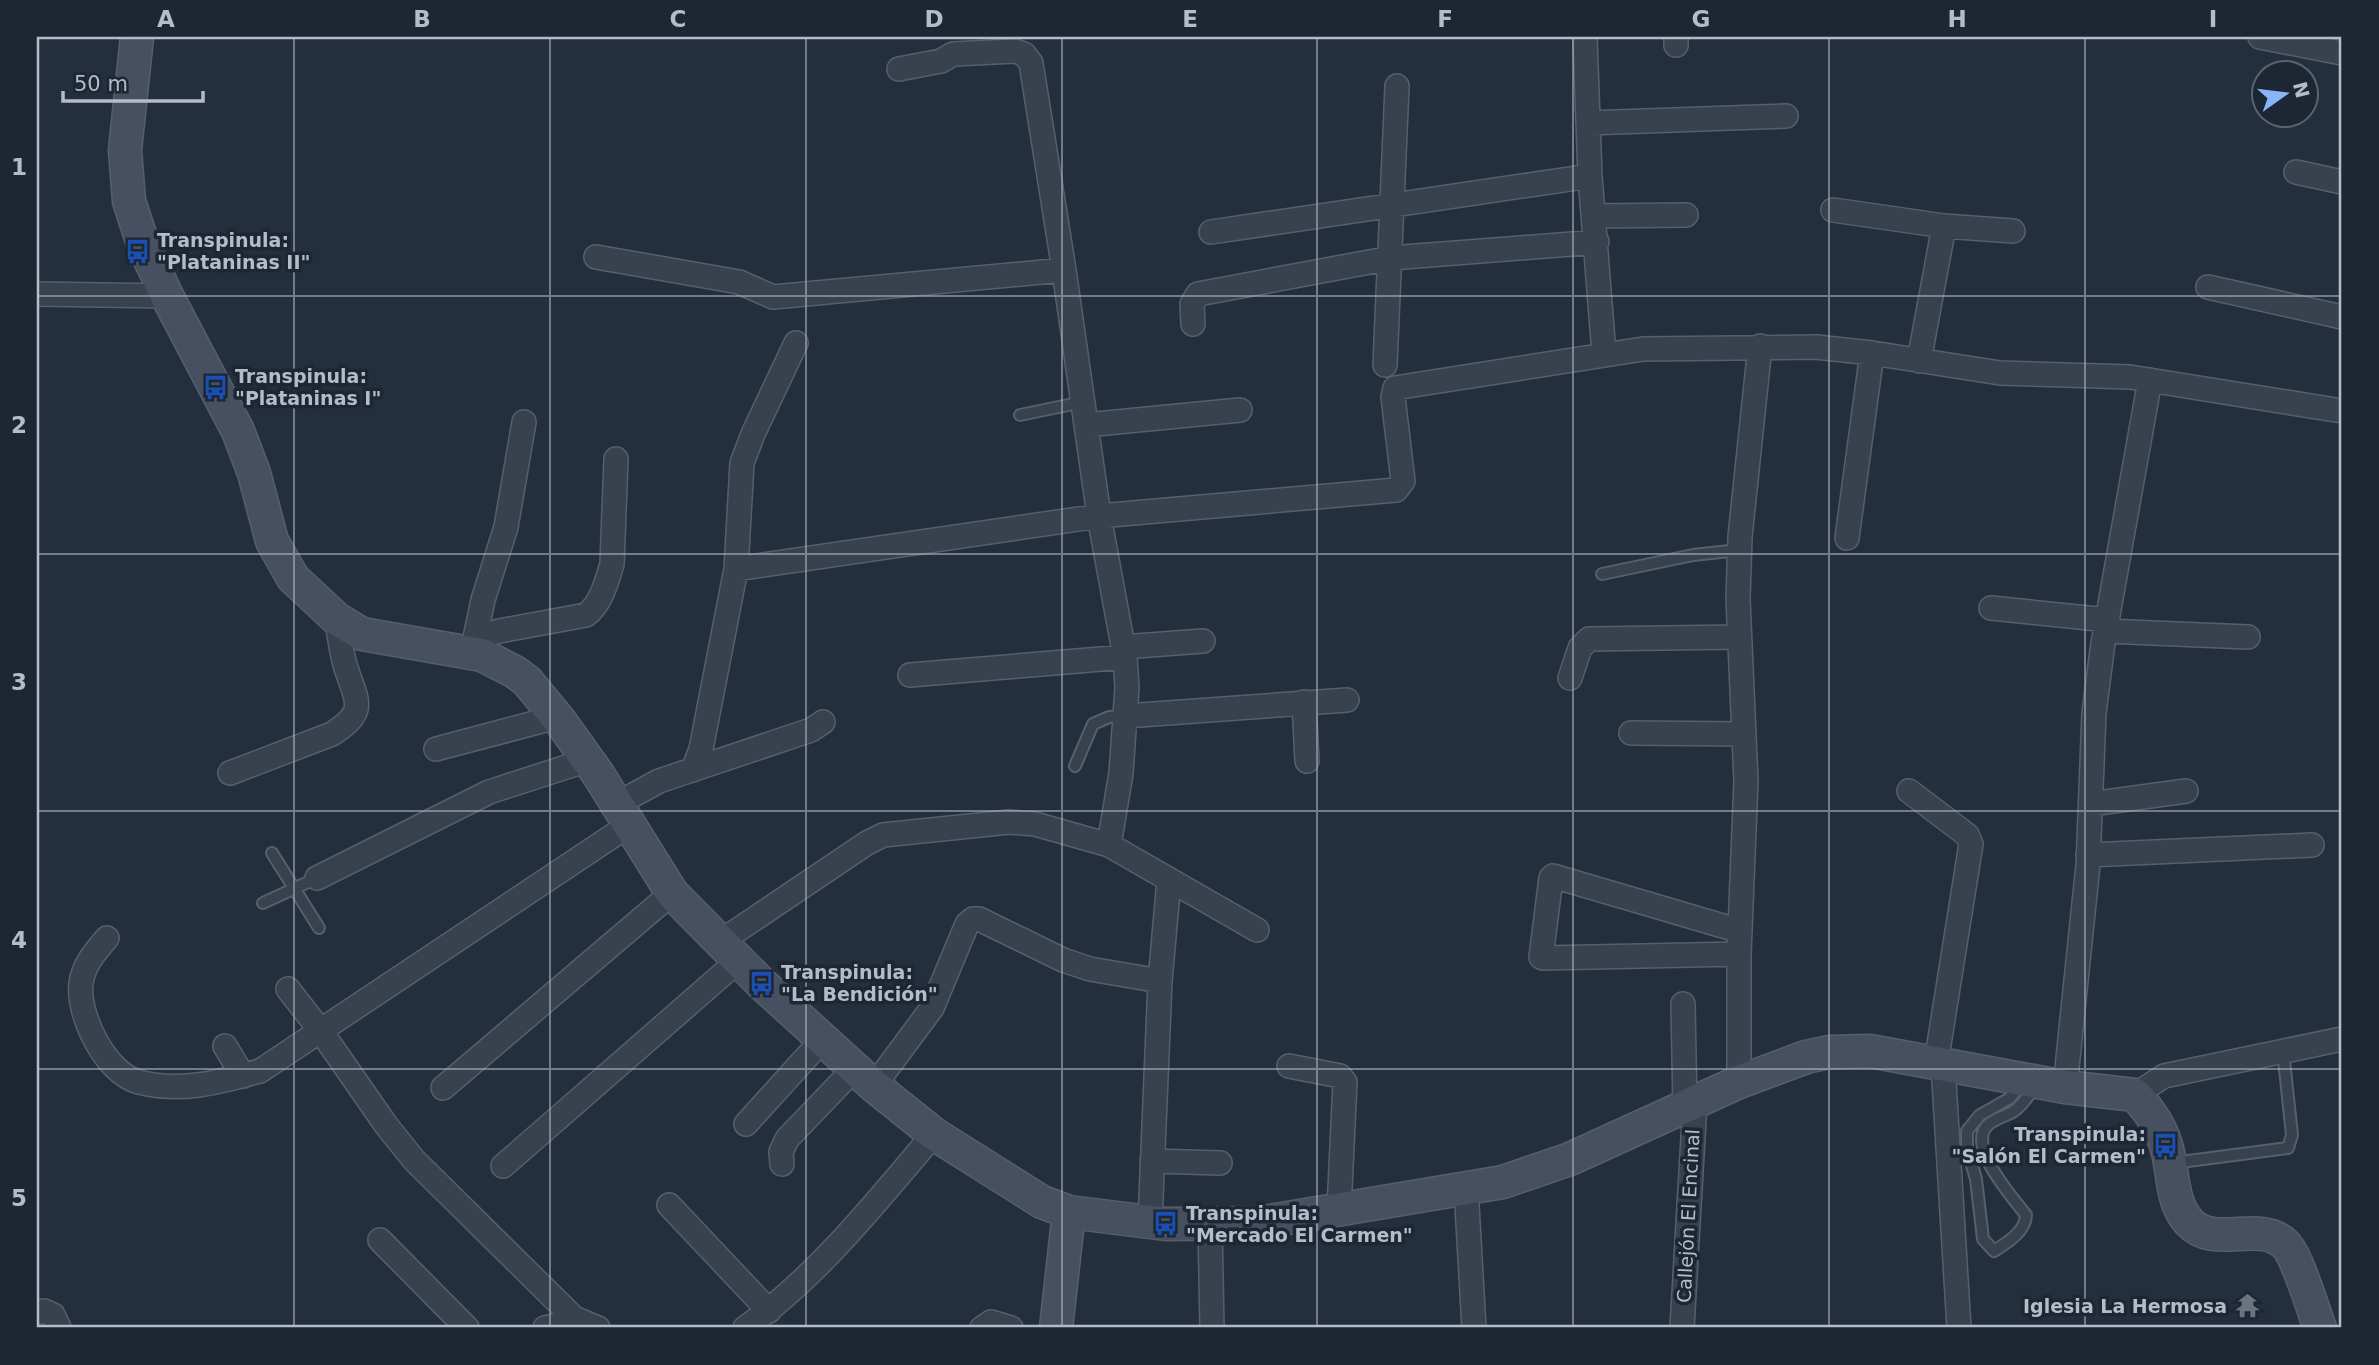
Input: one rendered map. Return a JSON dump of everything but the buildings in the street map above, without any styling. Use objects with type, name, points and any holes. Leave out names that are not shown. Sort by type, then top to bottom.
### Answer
[{"type":"street","points":[[137,37],[125,170],[132,213],[144,247],[167,296],[239,431],[254,473],[272,541],[293,578],[337,619],[362,634],[475,646],[491,659],[515,672],[558,718],[588,760],[672,893],[729,951],[864,1077],[934,1134],[1042,1202],[1069,1212],[1150,1222],[1258,1223],[1503,1182],[1541,1170],[1740,1082],[1806,1057],[1829,1052],[1870,1051],[2043,1083],[2135,1095],[2164,1076],[2342,1039]]},
{"type":"street","points":[[1585,37],[1590,176],[1604,354]]},
{"type":"street","points":[[2260,37],[2342,53]]},
{"type":"street","points":[[899,69],[941,61],[952,45],[1015,51],[1024,54],[1031,63],[1099,516],[1124,652],[1126,716],[1121,773],[1108,845]]},
{"type":"street","points":[[1385,365],[1397,86]]},
{"type":"street","points":[[1588,123],[1786,116]]},
{"type":"street","points":[[2296,172],[2342,182]]},
{"type":"street","points":[[1211,232],[1590,176]]},
{"type":"street","points":[[1833,210],[1944,226],[2013,231]]},
{"type":"street","points":[[1595,216],[1686,215]]},
{"type":"street","points":[[1919,361],[1944,226]]},
{"type":"street","points":[[1193,324],[1192,304],[1198,294],[1391,258],[1597,242]]},
{"type":"street","points":[[596,257],[739,282],[773,297],[1064,270]]},
{"type":"street","points":[[2208,287],[2342,317]]},
{"type":"street","points":[[37,295],[167,296]]},
{"type":"street","points":[[693,770],[701,749],[736,569],[742,464],[753,434],[796,343]]},
{"type":"street","points":[[1740,1082],[1739,954],[1746,781],[1739,637],[1740,551],[1760,346]]},
{"type":"street","points":[[736,569],[1099,516],[1396,490],[1404,481],[1393,397],[1395,388],[1604,354],[1661,348],[1816,347],[2000,373],[2105,375],[2150,380],[2342,411]]},
{"type":"street","points":[[1847,538],[1872,353]]},
{"type":"street","points":[[2043,1083],[2088,855],[2094,713],[2106,625],[2150,380]]},
{"type":"street","points":[[1086,425],[1240,410]]},
{"type":"street","points":[[475,646],[483,600],[506,527],[524,422]]},
{"type":"street","points":[[475,646],[499,631],[586,615],[590,612],[608,579],[612,564],[616,458]]},
{"type":"street","points":[[1991,608],[2106,625],[2248,636]]},
{"type":"street","points":[[230,773],[332,734],[353,716],[357,699],[342,652],[337,619]]},
{"type":"street","points":[[1570,677],[1580,648],[1589,639],[1739,637]]},
{"type":"street","points":[[909,674],[1203,642]]},
{"type":"street","points":[[1126,716],[1348,700]]},
{"type":"street","points":[[1304,702],[1307,761]]},
{"type":"street","points":[[436,749],[558,718]]},
{"type":"street","points":[[107,938],[89,959],[81,982],[81,994],[90,1031],[102,1053],[118,1071],[136,1082],[180,1088],[260,1071],[623,814],[659,781],[811,730],[823,722]]},
{"type":"street","points":[[1632,733],[1744,734]]},
{"type":"street","points":[[317,878],[489,792],[588,760]]},
{"type":"street","points":[[1909,791],[1966,835],[1971,844],[1940,1064],[1959,1328]]},
{"type":"street","points":[[2091,804],[2186,791]]},
{"type":"street","points":[[503,1166],[729,951],[867,843],[883,835],[1009,822],[1035,824],[1108,845],[1257,930]]},
{"type":"street","points":[[2088,855],[2312,845]]},
{"type":"street","points":[[1739,954],[1541,957],[1553,876],[1740,931]]},
{"type":"street","points":[[1150,1222],[1160,981],[1169,880]]},
{"type":"street","points":[[443,1088],[672,893]]},
{"type":"street","points":[[782,1164],[781,1152],[787,1139],[864,1077],[932,1008],[967,924],[973,919],[979,919],[1036,948],[1081,966],[1160,981]]},
{"type":"street","points":[[288,989],[414,1160],[587,1325]]},
{"type":"street","name":"Callejón El Encinal","points":[[1682,1328],[1690,1105],[1683,1004]]},
{"type":"street","points":[[746,1124],[823,1040]]},
{"type":"street","points":[[225,1046],[243,1076]]},
{"type":"street","points":[[1289,1066],[1340,1076],[1345,1082],[1339,1210]]},
{"type":"street","points":[[2135,1095],[2151,1113],[2166,1145],[2178,1204],[2189,1222],[2207,1235],[2270,1234],[2286,1245],[2320,1328]]},
{"type":"street","points":[[745,1328],[769,1311],[835,1249],[934,1134]]},
{"type":"street","points":[[1152,1161],[1220,1163]]},
{"type":"street","points":[[1466,1188],[1474,1328]]},
{"type":"street","points":[[669,1205],[769,1311]]},
{"type":"street","points":[[1056,1328],[1069,1212]]},
{"type":"street","points":[[1210,1223],[1212,1328]]},
{"type":"street","points":[[380,1240],[467,1328]]},
{"type":"street","points":[[982,1328],[990,1322],[1011,1328]]},
{"type":"street","points":[[545,1328],[587,1325]]},
{"type":"lane","points":[[1020,415],[1083,402]]},
{"type":"lane","points":[[1602,574],[1693,555],[1740,551]]},
{"type":"lane","points":[[1075,766],[1093,724],[1109,717],[1126,716]]},
{"type":"lane","points":[[272,853],[319,928]]},
{"type":"lane","points":[[263,903],[317,878]]},
{"type":"lane","points":[[2170,1163],[2288,1148],[2292,1135],[2283,1051]]},
{"type":"lane","points":[[2043,1083],[2020,1107],[1988,1124],[1984,1130],[1982,1142],[1994,1173],[2026,1215],[2023,1229],[1994,1251],[1990,1250],[1983,1239],[1976,1179],[1967,1148],[1967,1131],[1980,1115],[2043,1083]]},
{"type":"lane","points":[[1976,1179],[1994,1173]]},
{"type":"place","name":"Transpinula: \"Plataninas II\"","points":[[137,251]]},
{"type":"place","name":"Transpinula: \"Plataninas I\"","points":[[215,387]]},
{"type":"place","name":"Transpinula: \"La Bendición\"","points":[[761,983]]},
{"type":"place","name":"Transpinula: \"Salón El Carmen\"","points":[[2166,1145]]},
{"type":"place","name":"Transpinula: \"Mercado El Carmen\"","points":[[1166,1224]]},
{"type":"place","name":"Iglesia La Hermosa","points":[[2247,1306]]}]
